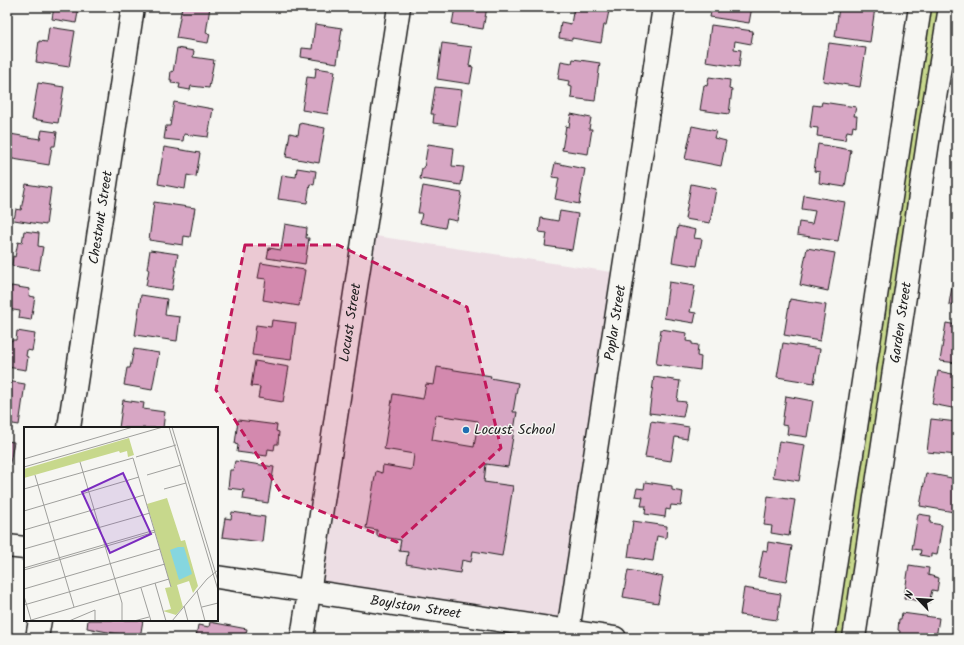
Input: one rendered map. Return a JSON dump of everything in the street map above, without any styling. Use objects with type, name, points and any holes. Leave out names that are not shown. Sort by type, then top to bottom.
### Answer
[{"type":"street","name":"Chestnut Street","points":[[69,427],[133,7]]},
{"type":"street","name":"Locust Street","points":[[302,638],[399,7]]},
{"type":"street","name":"Poplar Street","points":[[567,634],[664,7]]},
{"type":"street","name":"Garden Street","points":[[824,638],[920,7]]},
{"type":"street","name":"Garden Street","points":[[854,638],[931,122],[950,7]]},
{"type":"street","points":[[855,434],[884,436]]},
{"type":"street","points":[[7,546],[24,548]]},
{"type":"street","name":"Boylston Street","points":[[218,577],[567,634],[615,638]]},
{"type":"street","points":[[37,638],[40,621]]},
{"type":"highlighted area","points":[[245,245],[338,245],[467,307],[501,448],[397,542],[283,496],[216,390]]},
{"type":"shaded area","name":"Locust School","points":[[369,235],[618,273],[564,625],[315,588]]},
{"type":"green space","points":[[923,7],[948,7],[852,638],[827,638]]},
{"type":"building","points":[[54,7],[79,7],[76,23],[52,19]]},
{"type":"building","points":[[182,7],[210,7],[206,33],[210,34],[208,43],[176,38]]},
{"type":"building","points":[[455,7],[487,7],[483,29],[452,24]]},
{"type":"building","points":[[574,7],[609,11],[606,25],[604,25],[601,43],[572,38],[572,40],[559,38],[561,22],[571,24]]},
{"type":"building","points":[[712,7],[752,7],[749,23],[710,17]]},
{"type":"building","points":[[839,7],[875,8],[870,42],[835,37]]},
{"type":"building","points":[[315,24],[342,28],[337,63],[301,57],[302,48],[312,49]]},
{"type":"building","points":[[711,25],[753,31],[751,44],[735,41],[734,49],[741,50],[739,67],[706,62]]},
{"type":"building","points":[[49,27],[75,31],[69,67],[36,62],[39,41],[47,42]]},
{"type":"building","points":[[442,43],[472,47],[469,66],[473,67],[470,84],[437,79]]},
{"type":"building","points":[[829,43],[866,48],[860,87],[823,81]]},
{"type":"building","points":[[177,48],[194,51],[193,57],[214,60],[209,88],[191,86],[190,90],[179,88],[180,84],[171,83],[171,71],[173,72]]},
{"type":"building","points":[[573,59],[600,63],[595,101],[571,98],[572,87],[568,86],[569,81],[558,79],[561,61],[572,63]]},
{"type":"building","points":[[316,68],[335,71],[328,114],[302,110],[307,77],[315,78]]},
{"type":"building","points":[[709,77],[730,80],[729,89],[732,90],[729,114],[700,110],[704,85],[707,86]]},
{"type":"building","points":[[38,83],[64,87],[58,123],[32,119]]},
{"type":"building","points":[[435,87],[462,90],[457,126],[433,123],[434,114],[431,114]]},
{"type":"building","points":[[174,102],[213,109],[208,137],[184,134],[183,141],[164,139],[166,126],[170,126]]},
{"type":"building","points":[[822,102],[856,107],[854,116],[857,116],[856,127],[853,126],[852,132],[847,131],[845,140],[817,136],[818,128],[810,127],[813,105],[821,106]]},
{"type":"building","points":[[571,114],[591,118],[589,129],[592,129],[588,154],[562,150],[566,126],[569,127]]},
{"type":"building","points":[[300,123],[325,128],[319,163],[286,157],[290,133],[298,135]]},
{"type":"building","points":[[692,126],[716,131],[714,138],[726,141],[721,166],[685,159]]},
{"type":"building","points":[[42,130],[57,132],[55,146],[52,146],[49,165],[7,158],[10,134],[40,139]]},
{"type":"building","points":[[428,144],[454,148],[452,166],[464,167],[461,185],[420,179],[422,168],[424,168]]},
{"type":"building","points":[[818,144],[851,150],[845,187],[819,183],[820,172],[814,171]]},
{"type":"building","points":[[164,147],[200,153],[196,177],[187,175],[185,189],[158,184]]},
{"type":"building","points":[[555,163],[585,169],[579,204],[555,199],[559,178],[552,177]]},
{"type":"building","points":[[297,168],[316,171],[314,185],[310,184],[307,203],[278,199],[282,175],[296,177]]},
{"type":"building","points":[[26,184],[51,188],[46,225],[14,220],[16,209],[21,210]]},
{"type":"building","points":[[691,184],[716,189],[710,223],[685,219]]},
{"type":"building","points":[[423,186],[462,193],[457,221],[447,219],[445,228],[420,223],[422,213],[418,213]]},
{"type":"building","points":[[804,195],[845,202],[838,241],[797,235],[799,222],[812,224],[815,211],[802,209]]},
{"type":"building","points":[[154,202],[195,208],[190,237],[184,236],[183,245],[149,240]]},
{"type":"building","points":[[560,211],[578,214],[572,250],[545,246],[547,233],[539,232],[541,218],[558,221]]},
{"type":"building","points":[[285,224],[307,228],[306,238],[309,238],[305,264],[267,258],[269,248],[281,250]]},
{"type":"building","points":[[678,226],[696,230],[694,238],[702,239],[697,266],[672,262]]},
{"type":"building","points":[[24,231],[39,233],[38,246],[43,247],[39,270],[12,266],[13,256],[15,257],[18,242],[22,243]]},
{"type":"building","points":[[807,248],[835,253],[828,291],[800,285]]},
{"type":"building","points":[[150,250],[178,254],[172,290],[146,286]]},
{"type":"building","points":[[261,263],[305,270],[299,306],[263,300],[266,279],[258,278]]},
{"type":"building","points":[[955,269],[957,269],[957,305],[949,304]]},
{"type":"building","points":[[669,282],[695,286],[690,312],[696,313],[694,323],[664,318]]},
{"type":"building","points":[[11,286],[30,289],[29,296],[35,297],[31,320],[19,318],[20,311],[7,309]]},
{"type":"building","points":[[141,295],[167,299],[165,315],[180,317],[177,341],[135,335]]},
{"type":"building","points":[[790,299],[826,305],[820,341],[784,335]]},
{"type":"building","points":[[272,320],[296,323],[291,360],[252,355],[256,325],[271,327]]},
{"type":"building","points":[[946,323],[957,325],[957,363],[940,361]]},
{"type":"building","points":[[661,329],[687,333],[686,341],[698,345],[697,356],[701,357],[700,370],[656,364]]},
{"type":"building","points":[[17,331],[35,334],[32,351],[27,350],[26,356],[28,357],[26,370],[7,367],[7,347],[10,347],[11,340],[16,340]]},
{"type":"building","points":[[783,343],[820,349],[814,383],[777,377]]},
{"type":"building","points":[[134,349],[159,353],[152,390],[124,385],[127,368],[130,368]]},
{"type":"building","points":[[255,361],[289,367],[283,402],[258,398],[260,387],[251,386]]},
{"type":"building","points":[[437,367],[491,376],[490,378],[518,383],[513,412],[517,412],[508,467],[486,464],[484,482],[513,486],[502,556],[473,551],[471,562],[462,560],[460,573],[406,564],[408,552],[399,551],[401,540],[377,536],[377,530],[366,528],[376,471],[382,473],[383,465],[412,470],[414,454],[384,449],[393,394],[423,399],[426,384],[434,385]],"holes":[[[436,415],[478,421],[474,447],[432,440]]]},
{"type":"building","points":[[938,371],[957,375],[957,409],[932,404]]},
{"type":"building","points":[[654,377],[680,381],[677,401],[686,402],[683,417],[649,413]]},
{"type":"building","points":[[7,381],[25,384],[19,425],[7,423]]},
{"type":"building","points":[[786,396],[813,401],[807,437],[787,434],[788,426],[782,425]]},
{"type":"building","points":[[123,400],[144,403],[143,409],[165,412],[163,427],[119,427]]},
{"type":"building","points":[[931,419],[957,422],[957,455],[927,452]]},
{"type":"building","points":[[238,420],[277,425],[276,431],[279,432],[278,444],[275,444],[274,450],[268,449],[267,456],[237,452],[238,445],[235,444]]},
{"type":"building","points":[[651,421],[689,427],[687,439],[675,437],[671,461],[645,457]]},
{"type":"building","points":[[7,441],[14,442],[9,468],[7,468]]},
{"type":"building","points":[[779,441],[805,445],[799,481],[773,477]]},
{"type":"building","points":[[235,461],[274,467],[268,503],[243,499],[244,490],[228,488],[230,470],[233,470]]},
{"type":"building","points":[[926,473],[957,479],[957,497],[954,512],[920,506]]},
{"type":"building","points":[[645,482],[672,486],[672,490],[683,492],[681,506],[671,505],[670,510],[666,509],[665,517],[645,514],[646,506],[641,506],[643,497],[635,496],[637,488],[644,489]]},
{"type":"building","points":[[768,496],[795,500],[789,536],[771,533],[772,526],[764,525]]},
{"type":"building","points":[[232,512],[265,517],[262,542],[222,537],[225,518],[231,519]]},
{"type":"building","points":[[918,514],[931,516],[930,523],[942,525],[937,555],[931,554],[931,557],[920,555],[921,550],[912,549]]},
{"type":"building","points":[[633,521],[667,526],[666,538],[657,536],[653,561],[628,557]]},
{"type":"building","points":[[768,542],[792,546],[786,582],[758,577],[763,550],[767,551]]},
{"type":"building","points":[[909,565],[929,568],[928,575],[939,578],[937,591],[932,590],[929,603],[904,598]]},
{"type":"building","points":[[628,570],[663,577],[658,603],[623,597]]},
{"type":"building","points":[[744,588],[781,594],[777,620],[740,615]]},
{"type":"building","points":[[902,613],[939,618],[936,638],[899,638],[899,619],[901,619]]},
{"type":"building","points":[[88,621],[143,621],[140,638],[127,638],[128,636],[87,628]]},
{"type":"building","points":[[210,622],[247,629],[245,638],[196,637],[198,625],[209,627]]},
{"type":"place","name":"Locust School","points":[[466,430]]}]
